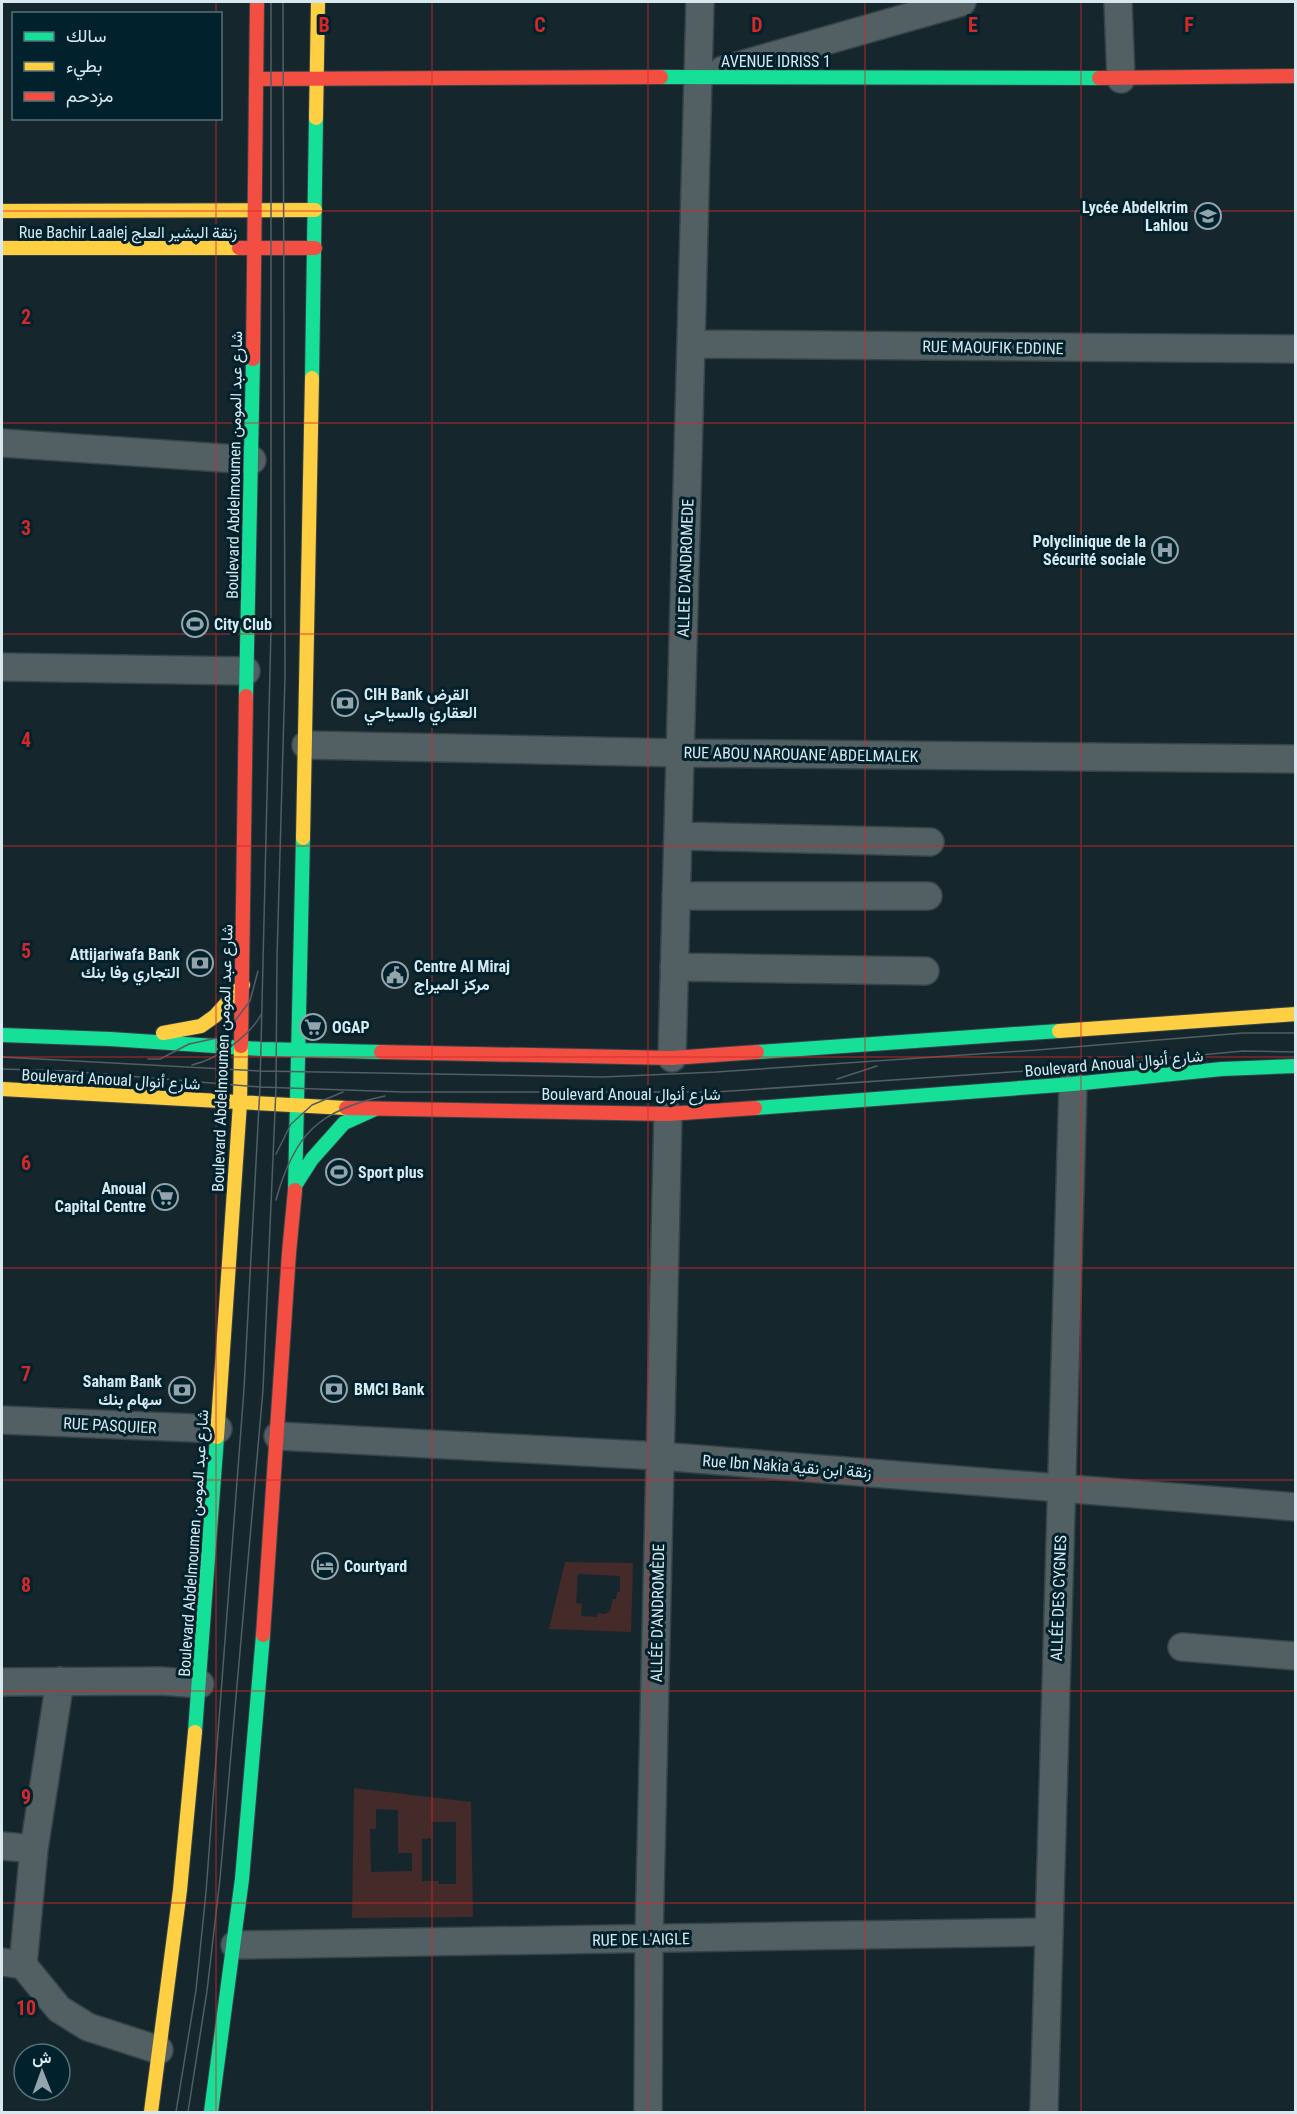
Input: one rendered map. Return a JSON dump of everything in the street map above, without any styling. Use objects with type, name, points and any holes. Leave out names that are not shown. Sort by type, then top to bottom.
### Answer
[{"type":"main road","name":"Boulevard Abdelmoumen شارع عبد المومن","points":[[151,2112],[180,1890],[200,1684],[240,1103],[246,671],[252,460],[257,2]]},
{"type":"main road","points":[[212,2112],[235,1945],[259,1693],[289,1253],[296,1184],[306,745],[318,2]]},
{"type":"main road","name":"AVENUE IDRISS 1","points":[[256,79],[698,77],[1121,79],[1296,76]]},
{"type":"main road","name":"Rue Bachir Laalej زنقة البشير العلج","points":[[2,211],[315,210]]},
{"type":"main road","name":"Rue Bachir Laalej زنقة البشير العلج","points":[[2,249],[315,248]]},
{"type":"main road","points":[[110,1039],[186,1030],[201,1026],[215,1016],[243,985]]},
{"type":"main road","points":[[2,1035],[110,1039],[242,1048],[672,1058],[1296,1014]]},
{"type":"main road","name":"Boulevard Anoual شارع أنوال","points":[[2,1089],[342,1108],[668,1114],[1296,1066]]},
{"type":"main road","points":[[296,1184],[312,1159],[344,1123],[377,1108]]},
{"type":"street","name":"ALLEE D'ANDROMEDE","points":[[672,1058],[700,2]]},
{"type":"street","points":[[698,77],[962,2]]},
{"type":"street","points":[[1118,2],[1121,79]]},
{"type":"street","name":"RUE MAOUFIK EDDINE","points":[[691,344],[1296,349]]},
{"type":"street","points":[[2,443],[252,460]]},
{"type":"street","points":[[2,667],[246,671]]},
{"type":"street","name":"RUE ABOU NAROUANE ABDELMALEK","points":[[306,745],[680,753],[1296,759]]},
{"type":"street","points":[[678,836],[930,842]]},
{"type":"street","points":[[676,896],[928,896]]},
{"type":"street","points":[[674,967],[925,971]]},
{"type":"street","name":"ALLÉE DES CYGNES","points":[[1044,2112],[1073,1083]]},
{"type":"street","name":"ALLÉE D'ANDROMÈDE","points":[[648,2112],[649,1939],[668,1114]]},
{"type":"street","name":"RUE PASQUIER","points":[[2,1420],[218,1429]]},
{"type":"street","name":"Rue Ibn Nakia زنقة ابن نقية","points":[[278,1436],[660,1456],[1296,1507]]},
{"type":"street","points":[[1182,1647],[1296,1656]]},
{"type":"street","points":[[60,1681],[34,1849],[12,1963],[59,2009],[88,2026],[159,2050]]},
{"type":"street","points":[[2,1682],[200,1684]]},
{"type":"street","points":[[2,1846],[34,1849]]},
{"type":"street","name":"RUE DE L'AIGLE","points":[[235,1945],[1048,1932]]},
{"type":"shaded area","points":[[565,1562],[633,1563],[631,1632],[549,1629]],"holes":[[[578,1574],[620,1576],[620,1592],[617,1592],[616,1599],[613,1599],[610,1611],[605,1614],[597,1613],[597,1617],[581,1616],[582,1604],[576,1603]]]},
{"type":"shaded area","points":[[354,1788],[471,1802],[473,1917],[352,1918]],"holes":[[[376,1809],[398,1810],[398,1853],[412,1853],[412,1871],[371,1872],[370,1829],[376,1829]],[[431,1822],[456,1822],[456,1884],[422,1881],[422,1839],[431,1838]]]},
{"type":"tram line","points":[[176,2112],[196,1990],[206,1892],[244,1389],[260,1087],[271,629],[271,2]]},
{"type":"tram line","points":[[188,2112],[207,1991],[220,1879],[263,1390],[276,1088],[277,958],[285,677],[283,2]]},
{"type":"tram line","points":[[148,1059],[160,1059],[189,1044],[217,1038],[231,1026],[250,1001],[258,971]]},
{"type":"tram line","points":[[192,1065],[212,1058],[232,1045],[250,1030],[262,1013]]},
{"type":"tram line","points":[[2,1057],[260,1071],[603,1077],[716,1072],[1037,1050],[1243,1033],[1296,1033]]},
{"type":"tram line","points":[[2,1069],[67,1071],[260,1087],[403,1092],[716,1092],[1040,1070],[1243,1051],[1296,1052]]},
{"type":"tram line","points":[[837,1079],[877,1066]]},
{"type":"tram line","points":[[276,1154],[291,1124],[312,1105],[343,1092]]},
{"type":"tram line","points":[[276,1200],[291,1158],[312,1128],[343,1109],[385,1096]]},
{"type":"traffic: fast","points":[[661,77],[1099,78]]},
{"type":"traffic: fast","points":[[312,378],[316,118]]},
{"type":"traffic: fast","points":[[246,696],[253,359]]},
{"type":"traffic: fast","points":[[295,1190],[303,838]]},
{"type":"traffic: fast","points":[[757,1052],[1059,1031]]},
{"type":"traffic: fast","points":[[2,1035],[110,1039],[261,1049],[381,1052]]},
{"type":"traffic: fast","points":[[755,1108],[1073,1084],[1222,1069],[1296,1066]]},
{"type":"traffic: fast","points":[[296,1184],[312,1159],[344,1123],[375,1109]]},
{"type":"traffic: fast","points":[[195,1732],[217,1437]]},
{"type":"traffic: fast","points":[[211,2112],[242,1879],[263,1635]]},
{"type":"traffic: slow","points":[[316,118],[318,2]]},
{"type":"traffic: slow","points":[[2,211],[315,210]]},
{"type":"traffic: slow","points":[[2,248],[239,248]]},
{"type":"traffic: slow","points":[[303,838],[312,378]]},
{"type":"traffic: slow","points":[[163,1033],[201,1026],[215,1016],[243,985]]},
{"type":"traffic: slow","points":[[1059,1031],[1296,1014]]},
{"type":"traffic: slow","points":[[217,1437],[240,1103],[241,1046]]},
{"type":"traffic: slow","points":[[2,1089],[346,1108]]},
{"type":"traffic: slow","points":[[151,2112],[180,1890],[195,1732]]},
{"type":"traffic: jam","points":[[253,359],[257,2]]},
{"type":"traffic: jam","points":[[1099,78],[1296,76]]},
{"type":"traffic: jam","points":[[256,79],[661,77]]},
{"type":"traffic: jam","points":[[239,248],[315,248]]},
{"type":"traffic: jam","points":[[241,1046],[246,696]]},
{"type":"traffic: jam","points":[[381,1052],[672,1058],[757,1052]]},
{"type":"traffic: jam","points":[[346,1108],[668,1114],[755,1108]]},
{"type":"traffic: jam","points":[[263,1635],[295,1190]]},
{"type":"place","name":"Lycée Abdelkrim Lahlou","points":[[1208,216]]},
{"type":"place","name":"Polyclinique de la Sécurité sociale","points":[[1165,550]]},
{"type":"place","name":"City Club","points":[[195,624]]},
{"type":"place","name":"CIH Bank القرض العقاري والسياحي","points":[[345,703]]},
{"type":"place","name":"Attijariwafa Bank التجاري وفا بنك","points":[[200,963]]},
{"type":"place","name":"Centre Al Miraj مركز الميراج","points":[[395,975]]},
{"type":"place","name":"OGAP","points":[[313,1027]]},
{"type":"place","name":"Sport plus","points":[[339,1172]]},
{"type":"place","name":"Anoual Capital Centre","points":[[165,1197]]},
{"type":"place","name":"BMCI Bank","points":[[334,1389]]},
{"type":"place","name":"Saham Bank سهام بنك","points":[[182,1390]]},
{"type":"place","name":"Courtyard","points":[[325,1566]]}]
